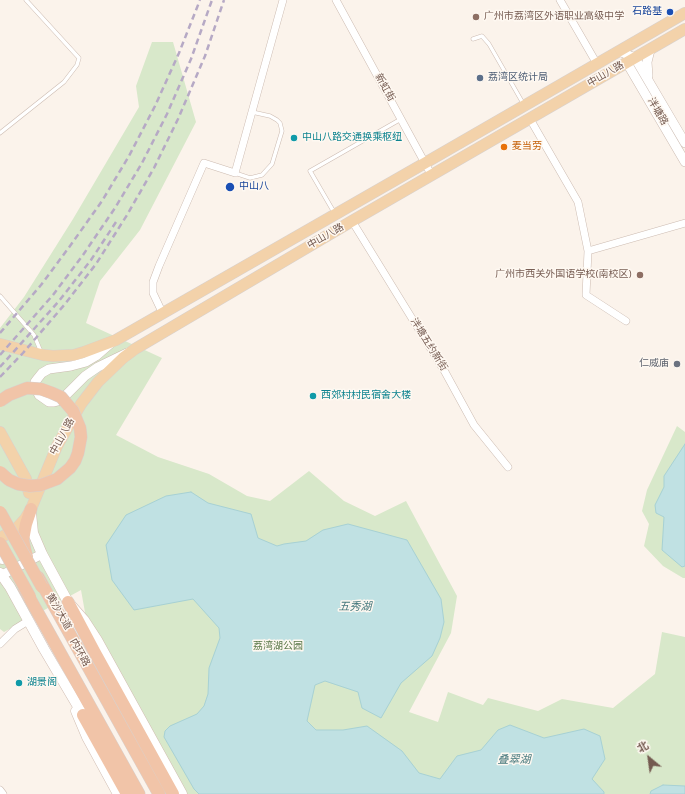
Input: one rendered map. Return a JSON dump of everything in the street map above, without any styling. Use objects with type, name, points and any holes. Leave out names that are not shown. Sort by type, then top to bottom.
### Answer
[{"type":"highway","points":[[0,401],[9,395],[28,388],[41,389],[61,397],[73,411],[80,428],[81,438],[75,461],[64,474],[53,481],[41,485],[30,486],[18,484],[9,480],[0,472]]},
{"type":"highway","name":"黄沙大道","points":[[31,509],[23,540],[24,550],[158,794]]},
{"type":"highway","name":"内环路","points":[[0,512],[158,794]]},
{"type":"highway","name":"内环路","points":[[0,543],[140,794]]},
{"type":"highway","name":"黄沙大道","points":[[1,559],[12,569],[140,794]]},
{"type":"highway","points":[[68,602],[173,794]]},
{"type":"highway","points":[[83,715],[126,794]]},
{"type":"main road","name":"中山八路","points":[[0,344],[43,355],[53,356],[74,354],[90,350],[116,340],[162,312],[425,164],[685,13]]},
{"type":"main road","name":"中山八路","points":[[0,538],[22,524],[31,509],[57,446],[81,404],[108,372],[135,349],[352,221],[685,30]]},
{"type":"main road","points":[[0,432],[26,479],[31,499],[31,520],[33,533],[42,554],[68,602],[84,620],[97,640],[182,794]]},
{"type":"main road","points":[[1,574],[83,715],[97,720]]},
{"type":"main road","points":[[72,695],[81,724],[87,737],[118,794]]},
{"type":"street","points":[[162,312],[153,293],[154,282],[159,266],[204,163],[235,174],[283,0]]},
{"type":"street","name":"新虹街","points":[[336,0],[432,176]]},
{"type":"street","points":[[560,0],[597,64]]},
{"type":"street","points":[[650,50],[647,68],[652,85]]},
{"type":"street","points":[[619,51],[631,60],[652,85],[685,143]]},
{"type":"street","name":"泮塘路","points":[[631,60],[685,162]]},
{"type":"street","points":[[530,119],[578,202],[588,251],[586,295],[626,321]]},
{"type":"street","name":"泮塘五约新街","points":[[352,221],[445,372],[474,425],[508,467]]},
{"type":"street","points":[[588,251],[685,223]]},
{"type":"street","points":[[116,340],[86,362],[49,369],[42,373],[35,382],[35,387],[39,395],[49,402],[58,401],[85,376],[98,367],[135,349]]},
{"type":"street","points":[[1,574],[42,554]]},
{"type":"street","points":[[0,644],[15,629],[28,621]]},
{"type":"street","points":[[0,790],[3,794]]},
{"type":"lane","points":[[0,133],[64,82],[77,65],[79,58],[26,0]]},
{"type":"lane","points":[[473,39],[482,36],[489,44],[525,106]]},
{"type":"lane","points":[[235,174],[250,178],[262,175],[272,164],[282,131],[278,120],[270,116],[252,112]]},
{"type":"lane","points":[[335,215],[310,171],[401,119]]},
{"type":"lane","points":[[0,296],[34,335],[43,355]]},
{"type":"green space","name":"荔湾湖公园","points":[[152,42],[173,42],[196,122],[140,230],[100,281],[86,323],[162,358],[116,435],[158,457],[209,474],[247,496],[270,501],[309,471],[344,501],[375,516],[406,501],[457,596],[451,633],[409,712],[438,722],[448,692],[483,705],[488,698],[538,711],[562,699],[613,708],[655,674],[662,632],[685,637],[685,794],[186,794],[86,618],[81,590],[4,632],[0,629],[0,328],[24,297],[73,219],[139,107],[136,86]]},
{"type":"green space","points":[[677,426],[685,432],[685,578],[663,566],[644,546],[649,524],[642,511],[647,490]]},
{"type":"water","points":[[685,444],[685,566],[682,567],[662,550],[664,517],[656,513],[655,505],[664,487],[664,476]]},
{"type":"water","name":"五秀湖","points":[[191,492],[208,503],[251,514],[258,538],[277,546],[306,541],[323,530],[348,524],[407,540],[441,599],[444,622],[440,638],[432,656],[401,683],[381,718],[362,708],[358,692],[325,681],[315,685],[307,721],[316,730],[343,730],[367,726],[402,751],[419,773],[440,779],[457,756],[481,750],[498,730],[510,725],[544,738],[584,729],[600,736],[605,759],[592,779],[604,792],[604,794],[199,794],[194,789],[164,737],[165,731],[170,726],[197,714],[204,706],[208,694],[209,668],[220,638],[219,628],[193,599],[134,610],[112,580],[106,545],[126,515],[166,496]]},
{"type":"water","points":[[663,785],[685,786],[685,794],[650,794],[651,791]]},
{"type":"railway","points":[[0,333],[41,285],[102,201],[129,156],[155,106],[179,53],[200,0]]},
{"type":"railway","points":[[0,355],[53,295],[83,255],[115,208],[142,163],[167,114],[191,59],[212,0]]},
{"type":"railway","points":[[0,377],[23,353],[65,304],[96,264],[127,215],[154,168],[178,119],[205,56],[224,0]]},
{"type":"railway","points":[[0,367],[59,301],[91,260],[118,219]]},
{"type":"place","name":"石路基","points":[[670,12]]},
{"type":"place","name":"广州市荔湾区外语职业高级中学","points":[[476,17]]},
{"type":"place","name":"荔湾区统计局","points":[[480,78]]},
{"type":"place","name":"中山八路交通换乘枢纽","points":[[294,138]]},
{"type":"place","name":"麦当劳","points":[[504,147]]},
{"type":"place","name":"中山八","points":[[230,187]]},
{"type":"place","name":"广州市西关外国语学校(南校区)","points":[[640,275]]},
{"type":"place","name":"仁威庙","points":[[677,364]]},
{"type":"place","name":"西郊村村民宿舍大楼","points":[[313,396]]},
{"type":"place","name":"湖景阁","points":[[19,683]]},
{"type":"water label","name":"叠翠湖","points":[[514,761]]}]
